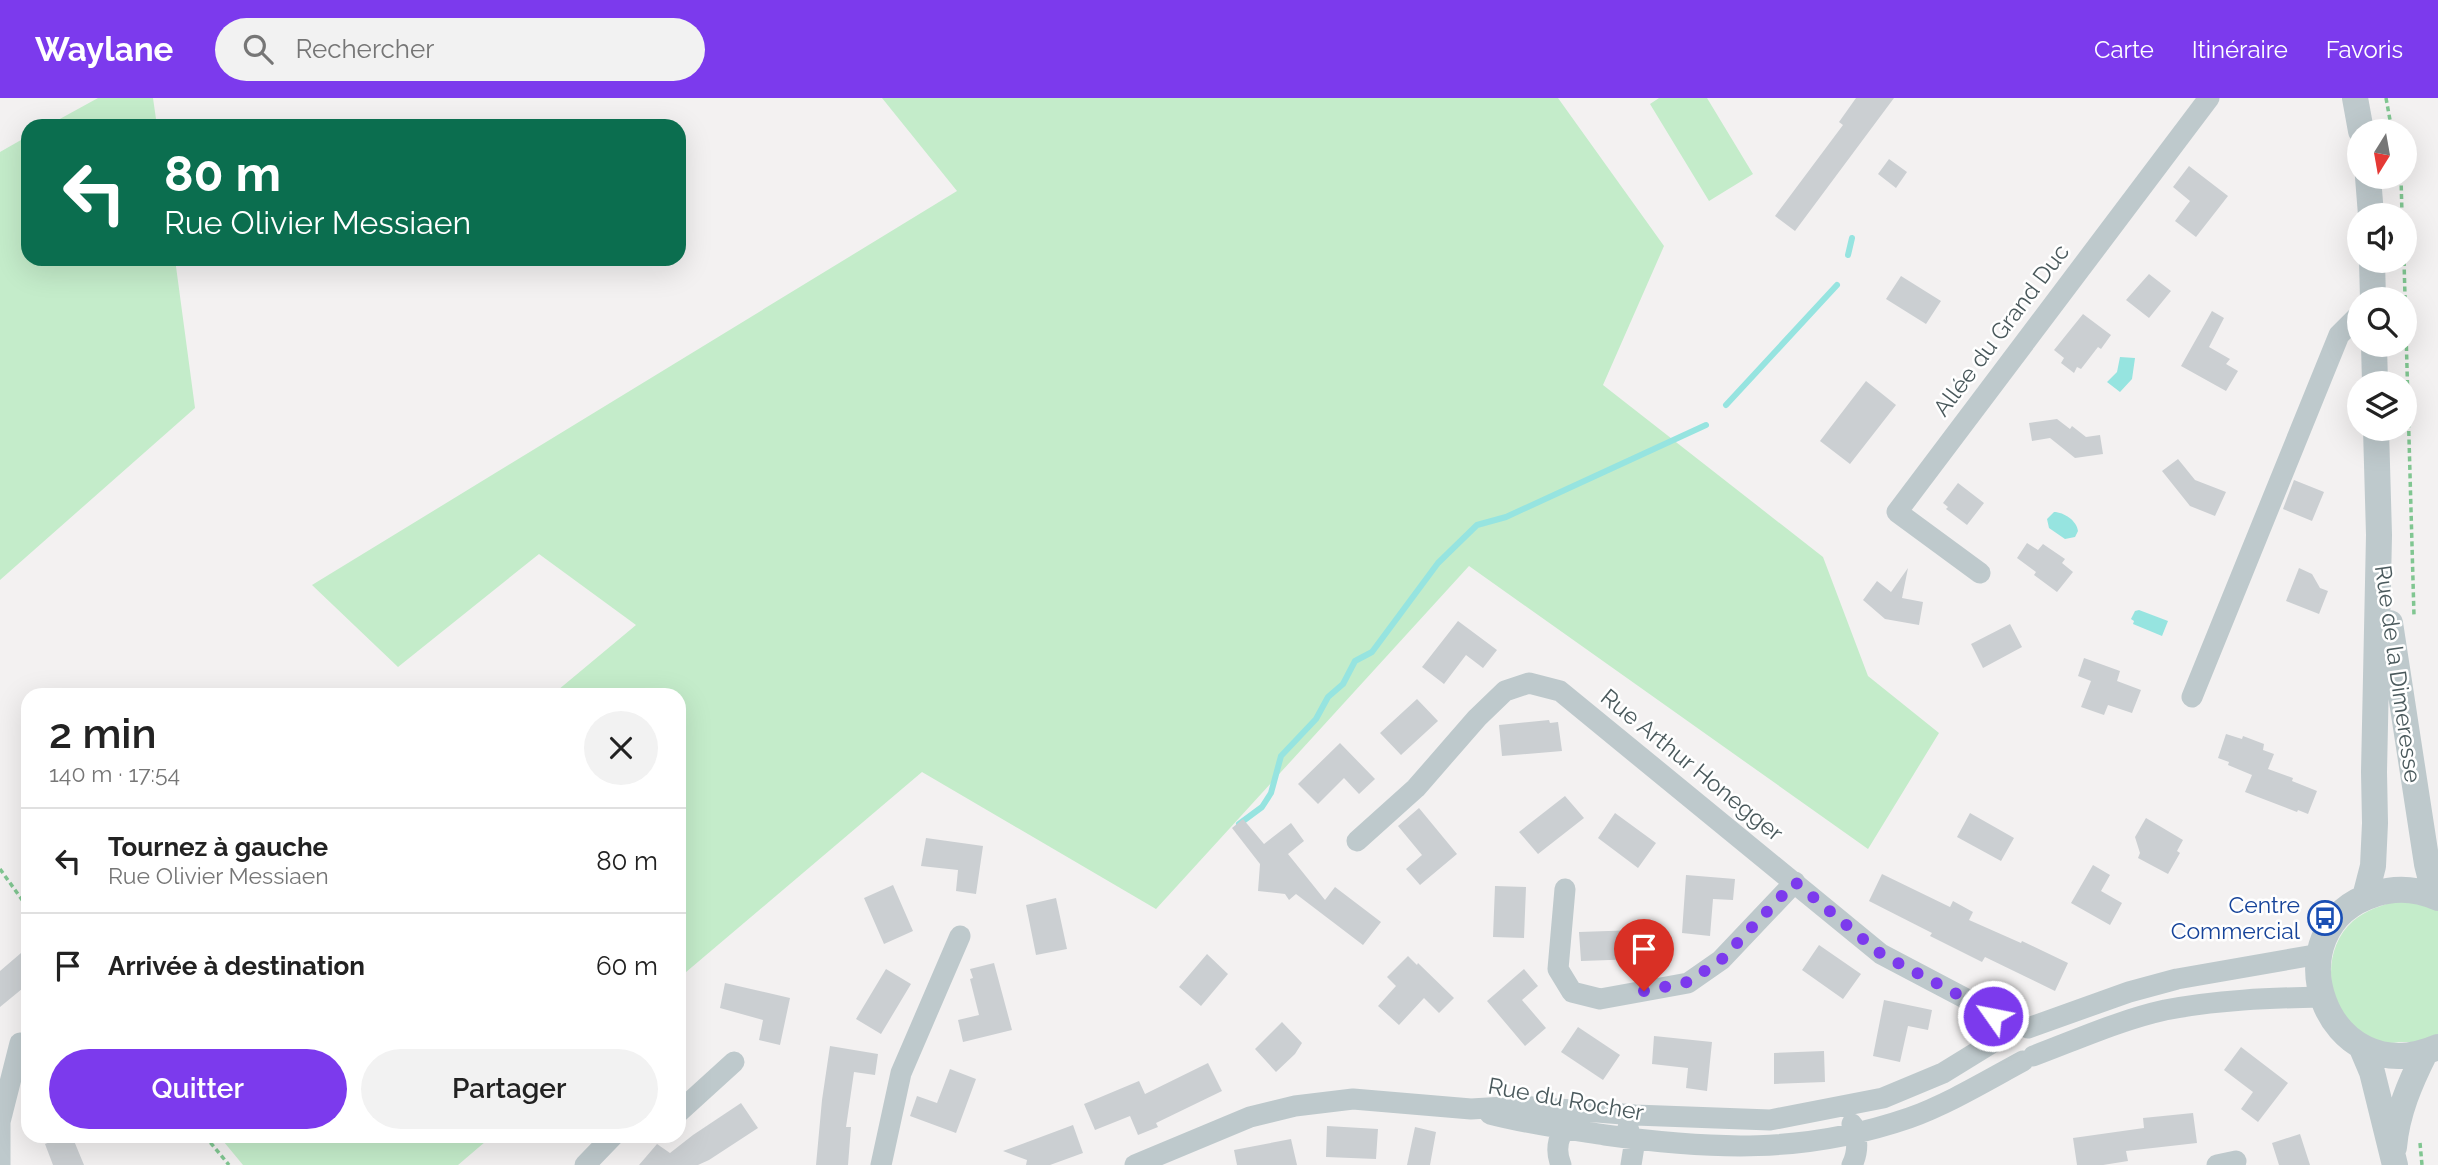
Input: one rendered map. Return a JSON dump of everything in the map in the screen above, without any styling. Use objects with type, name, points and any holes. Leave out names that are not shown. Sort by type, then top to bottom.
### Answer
[{"type":"street","name":"Allée du Grand Duc","points":[[1980,573],[1897,512],[2209,98]]},
{"type":"street","points":[[2355,98],[2359,119]]},
{"type":"street","points":[[2192,697],[2339,335],[2347,327]]},
{"type":"street","name":"Rue de la Dimeresse","points":[[2365,897],[2373,866],[2375,834],[2379,535],[2376,441]]},
{"type":"street","name":"Rue de la Dimeresse","points":[[2379,535],[2396,676],[2427,864],[2437,897]]},
{"type":"street","name":"Rue Arthur Honegger","points":[[1357,841],[1416,788],[1505,691],[1529,683],[1560,691],[1881,954],[1974,1003],[2016,1030]]},
{"type":"street","points":[[1565,889],[1558,969],[1572,992],[1600,999],[1688,982],[1721,960],[1795,882]]},
{"type":"street","name":"Rue de la Dimeresse","points":[[2431,1050],[2403,1056],[2382,1054],[2361,1046],[2344,1034],[2331,1019],[2321,997],[2317,975],[2320,954],[2330,929],[2353,903],[2385,891],[2411,890],[2437,897]]},
{"type":"street","points":[[881,1165],[901,1073],[960,936]]},
{"type":"street","name":"Rue du Rocher","points":[[1471,1109],[1522,1106],[1634,1115],[1770,1120],[1822,1111],[1883,1098],[1943,1073],[2016,1030],[2129,992],[2165,982],[2320,954]]},
{"type":"street","name":"Rue du Rocher","points":[[1471,1109],[1521,1122],[1633,1139],[1794,1155],[1912,1117],[2028,1059],[2164,1010],[2242,999],[2321,997]]},
{"type":"street","points":[[2016,1030],[2037,1035],[2039,1046],[2028,1059],[2012,1058],[2005,1049],[2004,1043],[2016,1030]]},
{"type":"street","points":[[1,1165],[0,1122],[20,1042]]},
{"type":"street","name":"Rue de la Dimeresse","points":[[2361,1046],[2372,1073],[2394,1160]]},
{"type":"street","name":"Rue de la Dimeresse","points":[[2394,1160],[2396,1133],[2407,1091],[2431,1050]]},
{"type":"street","points":[[686,1106],[734,1062]]},
{"type":"street","points":[[1135,1165],[1250,1117],[1296,1106],[1353,1099],[1471,1109]]},
{"type":"street","points":[[1561,1165],[1558,1151],[1563,1129],[1578,1115],[1599,1111],[1624,1123],[1633,1139],[1631,1165]]},
{"type":"street","points":[[1794,1155],[1796,1130],[1822,1111],[1848,1117],[1857,1134],[1857,1156],[1852,1165]]},
{"type":"street","points":[[584,1165],[606,1143]]},
{"type":"path","points":[[2386,98],[2390,119]]},
{"type":"path","points":[[2403,273],[2414,616]]},
{"type":"path","points":[[0,869],[21,898]]},
{"type":"path","points":[[2420,1139],[2422,1165]]},
{"type":"path","points":[[211,1143],[229,1165]]},
{"type":"green space","points":[[98,98],[153,98],[156,119],[60,119]]},
{"type":"green space","points":[[882,98],[1558,98],[1664,246],[1603,385],[1823,557],[1868,676],[1939,733],[1868,849],[1469,566],[1156,909],[922,772],[686,972],[686,688],[560,688],[636,625],[539,554],[398,667],[312,585],[957,191]]},
{"type":"green space","points":[[1659,98],[1707,98],[1753,174],[1709,201],[1650,104]]},
{"type":"green space","points":[[21,140],[21,266],[176,266],[195,408],[0,580],[0,152]]},
{"type":"green space","points":[[2396,901],[2421,903],[2438,911],[2438,1036],[2421,1041],[2381,1043],[2363,1035],[2349,1023],[2339,1008],[2331,971],[2341,935],[2353,921],[2368,911]]},
{"type":"green space","points":[[225,1143],[484,1143],[458,1165],[243,1165]]},
{"type":"water","points":[[2120,357],[2135,358],[2132,379],[2120,392],[2107,382],[2117,372]]},
{"type":"water","points":[[2054,512],[2073,521],[2078,531],[2075,537],[2065,539],[2049,528],[2047,519]]},
{"type":"water","points":[[2139,610],[2168,621],[2162,636],[2133,624],[2131,619],[2135,611]]},
{"type":"building","points":[[1856,98],[1894,98],[1795,231],[1775,216],[1843,125],[1839,122]]},
{"type":"building","points":[[1889,159],[1907,172],[1896,188],[1878,174]]},
{"type":"building","points":[[2189,166],[2228,196],[2196,237],[2175,221],[2190,201],[2173,187]]},
{"type":"building","points":[[2149,274],[2171,291],[2149,318],[2126,300]]},
{"type":"building","points":[[1901,276],[1941,301],[1926,324],[1886,299]]},
{"type":"building","points":[[2212,311],[2224,318],[2209,347],[2230,359],[2226,364],[2238,371],[2226,391],[2181,366]]},
{"type":"building","points":[[2083,314],[2111,335],[2101,349],[2098,347],[2081,369],[2077,367],[2074,373],[2061,363],[2064,358],[2054,350]]},
{"type":"building","points":[[1866,381],[1896,405],[1850,464],[1820,441]]},
{"type":"building","points":[[2057,419],[2086,437],[2100,435],[2103,454],[2075,458],[2050,438],[2032,441],[2029,423]]},
{"type":"building","points":[[2178,459],[2195,480],[2226,492],[2215,516],[2190,506],[2162,471]]},
{"type":"building","points":[[2294,480],[2324,492],[2312,521],[2283,509]]},
{"type":"building","points":[[1958,483],[1984,503],[1967,525],[1946,509],[1948,507],[1943,503]]},
{"type":"building","points":[[2027,543],[2038,550],[2043,544],[2065,559],[2062,563],[2073,572],[2057,592],[2017,558]]},
{"type":"building","points":[[1908,568],[1902,598],[1923,602],[1919,625],[1885,619],[1863,600],[1877,581],[1891,592]]},
{"type":"building","points":[[2299,568],[2312,574],[2320,588],[2328,591],[2319,614],[2286,601]]},
{"type":"building","points":[[1458,621],[1497,650],[1483,668],[1466,655],[1444,684],[1422,667]]},
{"type":"building","points":[[2010,624],[2022,647],[1983,668],[1971,644]]},
{"type":"building","points":[[2084,658],[2120,671],[2117,681],[2141,690],[2132,713],[2108,705],[2104,715],[2081,707],[2091,681],[2078,676]]},
{"type":"building","points":[[1417,699],[1438,721],[1401,755],[1380,733]]},
{"type":"building","points":[[1549,720],[1550,723],[1558,722],[1562,751],[1502,756],[1499,725]]},
{"type":"building","points":[[2226,734],[2242,739],[2243,736],[2264,744],[2263,750],[2274,754],[2268,769],[2317,791],[2308,814],[2245,792],[2252,775],[2218,758]]},
{"type":"building","points":[[1340,743],[1375,779],[1359,794],[1344,778],[1318,804],[1298,784]]},
{"type":"building","points":[[1565,796],[1584,818],[1538,854],[1519,832]]},
{"type":"building","points":[[1419,808],[1457,854],[1420,885],[1406,869],[1422,855],[1398,826]]},
{"type":"building","points":[[1615,813],[1656,843],[1638,868],[1598,838]]},
{"type":"building","points":[[1970,813],[2014,838],[2001,861],[1957,837]]},
{"type":"building","points":[[2146,818],[2183,840],[2177,851],[2180,853],[2168,874],[2138,858],[2140,853],[2135,837]]},
{"type":"building","points":[[1243,819],[1264,844],[1291,823],[1304,841],[1288,854],[1325,900],[1335,887],[1381,922],[1363,945],[1296,894],[1289,900],[1285,894],[1258,891],[1260,864],[1232,828]]},
{"type":"building","points":[[926,838],[983,846],[976,894],[956,891],[958,870],[921,866]]},
{"type":"building","points":[[2093,865],[2110,875],[2101,891],[2122,903],[2110,925],[2071,903]]},
{"type":"building","points":[[1882,874],[1950,907],[1953,901],[1973,912],[1969,920],[2068,963],[2055,991],[1985,957],[1982,962],[1869,901]]},
{"type":"building","points":[[1686,875],[1735,879],[1733,900],[1713,899],[1710,936],[1682,933]]},
{"type":"building","points":[[893,885],[913,931],[884,944],[864,898]]},
{"type":"building","points":[[1495,886],[1526,887],[1524,938],[1493,937]]},
{"type":"building","points":[[1056,898],[1067,949],[1036,955],[1026,905]]},
{"type":"building","points":[[1638,930],[1638,935],[1647,935],[1647,954],[1638,954],[1639,959],[1581,961],[1579,932]]},
{"type":"building","points":[[1819,945],[1861,974],[1843,999],[1802,970]]},
{"type":"building","points":[[21,953],[21,990],[0,1007],[0,971]]},
{"type":"building","points":[[1207,954],[1228,974],[1201,1006],[1179,987]]},
{"type":"building","points":[[1408,956],[1454,998],[1439,1013],[1424,998],[1399,1025],[1378,1006],[1396,986],[1387,977]]},
{"type":"building","points":[[994,963],[1012,1030],[963,1042],[958,1020],[979,1015],[970,969]]},
{"type":"building","points":[[886,969],[911,984],[881,1034],[856,1019]]},
{"type":"building","points":[[1524,969],[1538,986],[1522,1000],[1546,1028],[1525,1046],[1487,1001]]},
{"type":"building","points":[[725,983],[790,998],[780,1045],[759,1040],[763,1020],[720,1008]]},
{"type":"building","points":[[1884,1000],[1932,1010],[1928,1030],[1908,1026],[1900,1062],[1873,1056]]},
{"type":"building","points":[[1282,1022],[1302,1043],[1295,1054],[1276,1072],[1255,1049]]},
{"type":"building","points":[[1578,1027],[1620,1055],[1603,1080],[1561,1052]]},
{"type":"building","points":[[1654,1036],[1712,1042],[1707,1091],[1686,1088],[1688,1068],[1652,1064]]},
{"type":"building","points":[[830,1046],[878,1054],[875,1075],[854,1072],[846,1127],[851,1127],[848,1165],[816,1165]]},
{"type":"building","points":[[2241,1047],[2288,1083],[2258,1122],[2241,1109],[2253,1092],[2224,1070]]},
{"type":"building","points":[[1824,1051],[1825,1082],[1774,1084],[1774,1053]]},
{"type":"building","points":[[1208,1063],[1222,1091],[1156,1123],[1158,1127],[1138,1135],[1130,1116],[1095,1130],[1084,1104],[1139,1081],[1145,1094]]},
{"type":"building","points":[[950,1069],[976,1079],[956,1133],[910,1116],[917,1096],[937,1103]]},
{"type":"building","points":[[741,1103],[758,1128],[698,1165],[639,1165],[657,1144],[670,1153]]},
{"type":"building","points":[[2193,1113],[2197,1143],[2126,1151],[2128,1161],[2077,1165],[2073,1138],[2144,1128],[2143,1118]]},
{"type":"building","points":[[1073,1125],[1083,1153],[1050,1165],[1026,1165],[1027,1160],[1003,1151]]},
{"type":"building","points":[[1327,1126],[1378,1129],[1376,1159],[1326,1157]]},
{"type":"building","points":[[1415,1127],[1436,1132],[1430,1165],[1407,1165]]},
{"type":"building","points":[[2300,1134],[2310,1165],[2279,1165],[2272,1143]]},
{"type":"building","points":[[1291,1139],[1297,1165],[1237,1165],[1234,1150]]},
{"type":"building","points":[[75,1143],[84,1165],[53,1165],[45,1144]]},
{"type":"waterway","points":[[1848,255],[1852,238]]},
{"type":"waterway","points":[[1726,405],[1837,285]]},
{"type":"waterway","points":[[1239,824],[1262,807],[1271,793],[1281,756],[1316,719],[1328,697],[1343,684],[1355,661],[1372,652],[1438,563],[1477,525],[1506,517],[1706,425]]},
{"type":"place","name":"Centre Commercial","points":[[2325,918]]},
{"type":"route","points":[[1644,991],[1688,982],[1721,960],[1795,882],[1881,954],[1974,1003],[1993,1016]]}]
